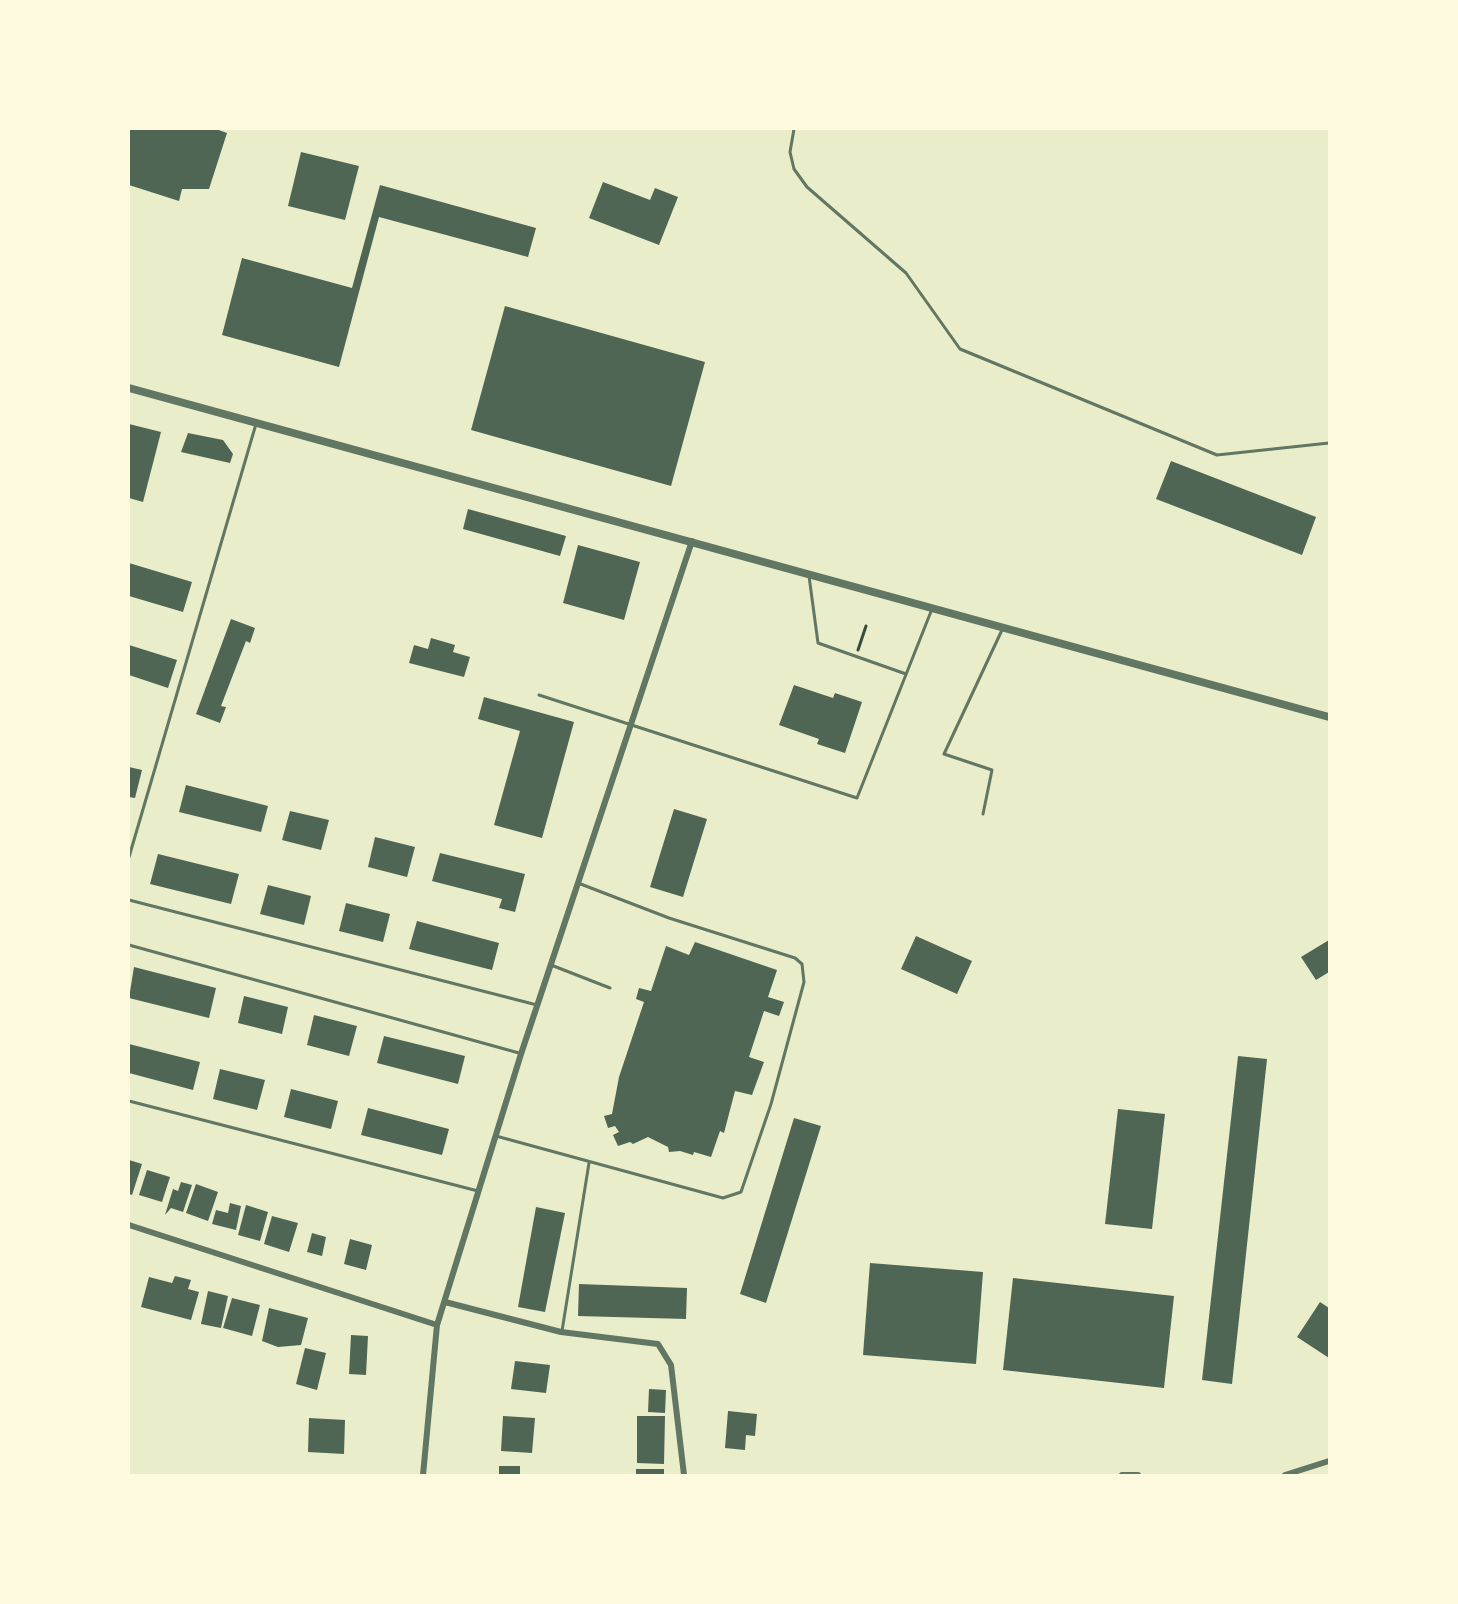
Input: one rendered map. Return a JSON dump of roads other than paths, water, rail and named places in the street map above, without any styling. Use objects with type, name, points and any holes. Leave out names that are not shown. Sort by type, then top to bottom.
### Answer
[{"type":"street","points":[[129,388],[1329,717]]},
{"type":"street","points":[[423,1475],[437,1325],[521,1054],[629,724],[692,541]]},
{"type":"street","points":[[129,1225],[437,1325]]},
{"type":"street","points":[[445,1302],[561,1332],[658,1344],[671,1365],[684,1475]]},
{"type":"street","points":[[1285,1475],[1329,1461]]},
{"type":"street","points":[[1122,1475],[1138,1475]]},
{"type":"lane","points":[[794,129],[790,152],[794,169],[807,187],[906,273],[960,349],[1216,455],[1329,443]]},
{"type":"lane","points":[[129,857],[256,422]]},
{"type":"lane","points":[[809,574],[818,643],[907,674]]},
{"type":"lane","points":[[539,695],[857,798],[932,609]]},
{"type":"lane","points":[[983,814],[992,770],[944,754],[1003,628]]},
{"type":"lane","points":[[496,1136],[723,1198],[741,1192],[771,1104],[804,982],[801,964],[795,958],[669,918],[577,882]]},
{"type":"lane","points":[[129,900],[537,1005]]},
{"type":"lane","points":[[129,945],[521,1054]]},
{"type":"lane","points":[[551,965],[610,988]]},
{"type":"lane","points":[[129,1101],[478,1191]]},
{"type":"lane","points":[[561,1332],[590,1162]]}]
